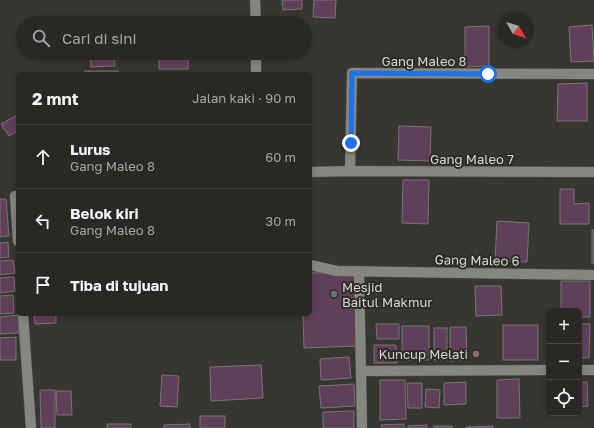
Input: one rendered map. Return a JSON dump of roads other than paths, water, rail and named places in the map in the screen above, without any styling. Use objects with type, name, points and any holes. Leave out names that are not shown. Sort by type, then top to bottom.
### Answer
[{"type":"street","points":[[255,0],[256,16]]},
{"type":"street","points":[[256,60],[256,72]]},
{"type":"street","name":"Gang Maleo 8","points":[[350,171],[352,73],[594,74]]},
{"type":"street","name":"Gang Maleo 7","points":[[312,172],[594,172]]},
{"type":"street","points":[[15,196],[16,211]]},
{"type":"street","name":"Gang Maleo 6","points":[[312,266],[330,271],[594,275]]},
{"type":"street","points":[[359,271],[362,428]]},
{"type":"street","points":[[23,316],[31,428]]},
{"type":"street","points":[[360,371],[546,370]]},
{"type":"street","points":[[582,370],[594,370]]},
{"type":"place","name":"Mesjid Baitul Makmur","points":[[334,294]]},
{"type":"place","name":"Kuncup Melati","points":[[476,354]]}]
